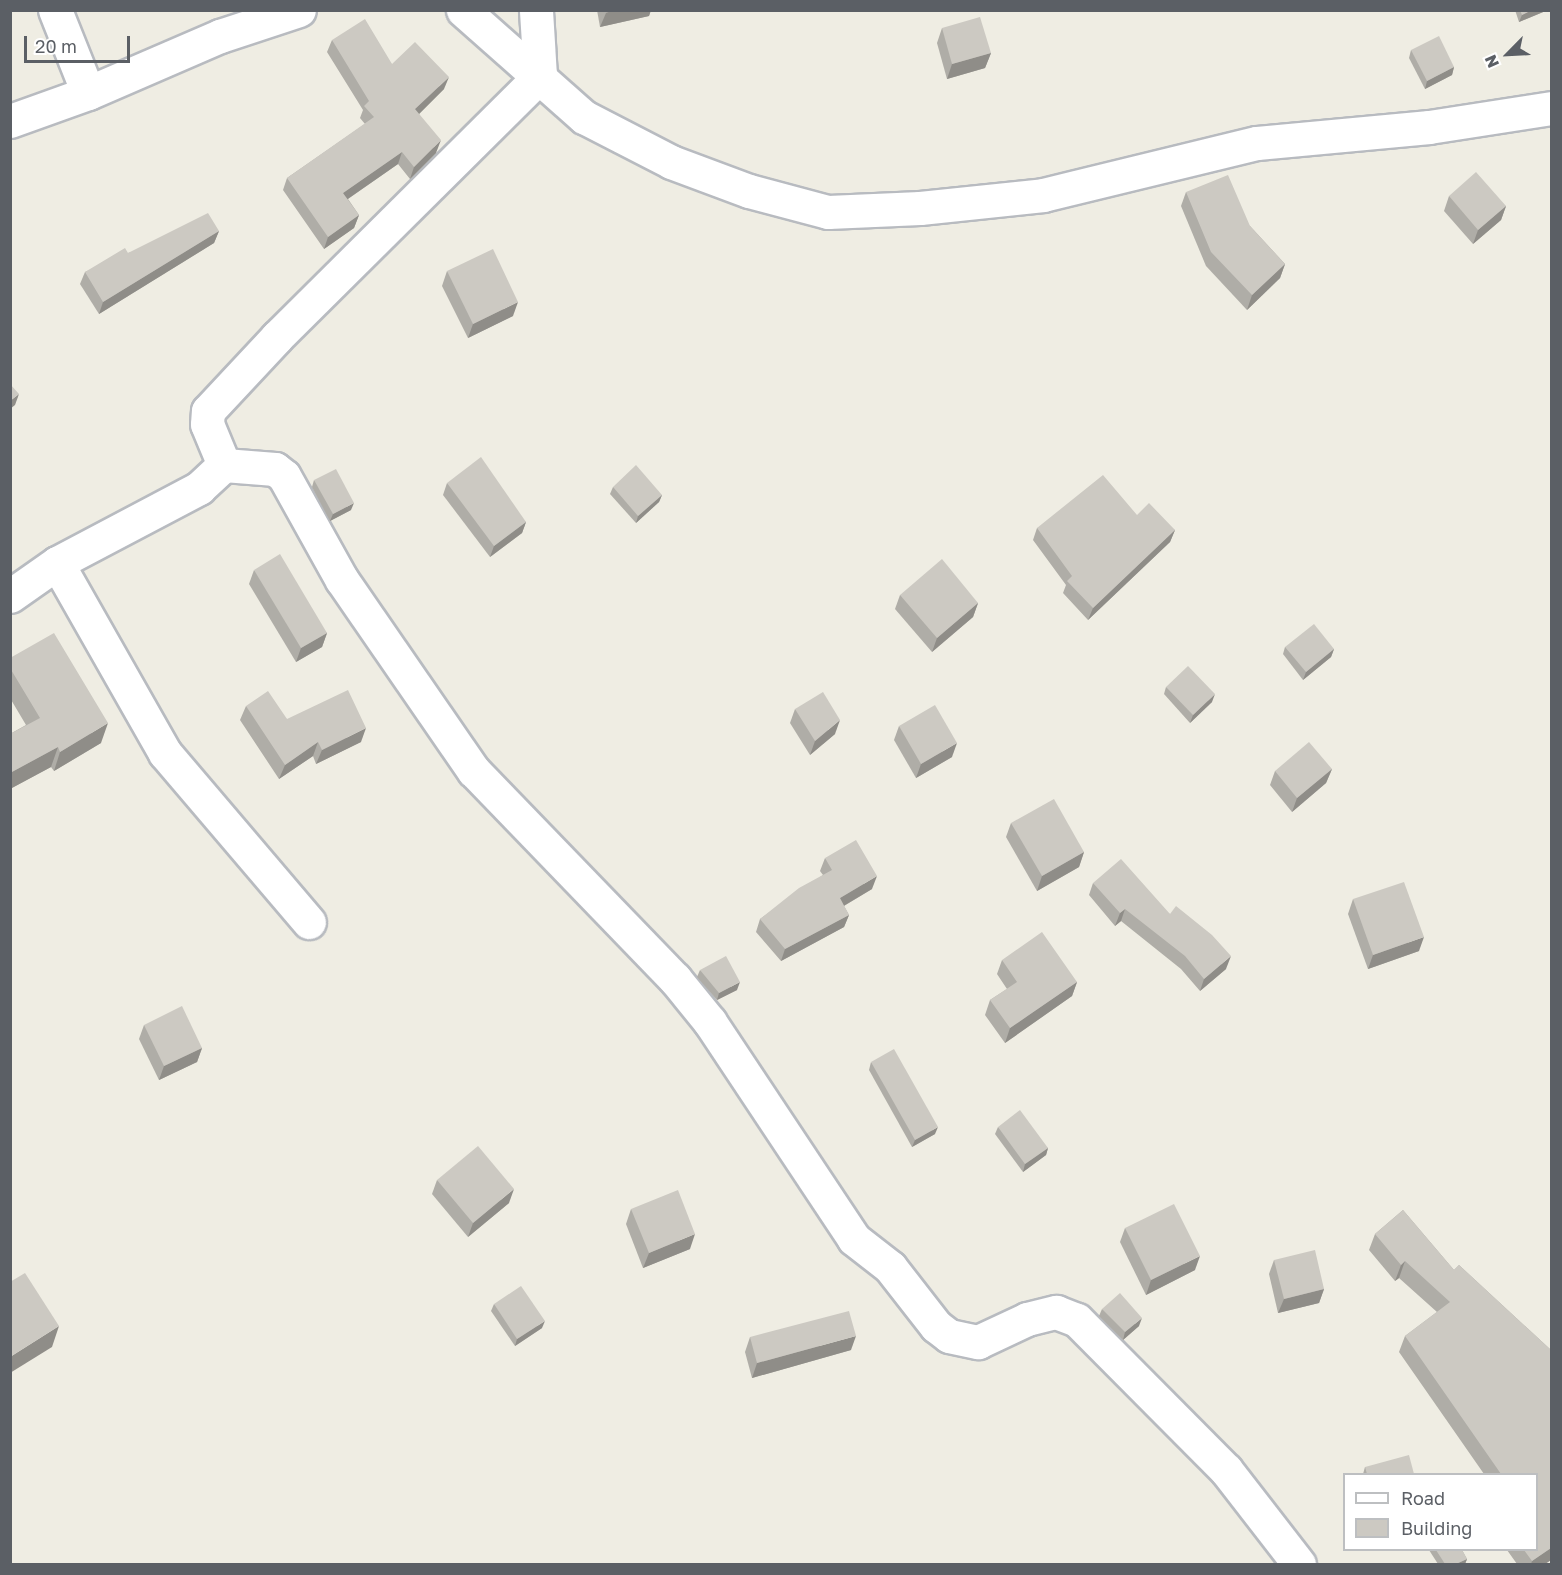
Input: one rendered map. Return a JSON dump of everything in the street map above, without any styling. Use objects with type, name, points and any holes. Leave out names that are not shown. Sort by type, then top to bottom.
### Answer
[{"type":"street","points":[[55,10],[88,93]]},
{"type":"street","points":[[10,122],[88,93],[220,36],[299,10]]},
{"type":"street","points":[[463,10],[584,117],[671,162],[749,191],[828,212],[920,208],[1043,195],[1257,143],[1429,127],[1551,108]]},
{"type":"street","points":[[224,465],[207,424],[208,411],[344,269],[540,76],[536,10]]},
{"type":"street","points":[[10,596],[57,563],[199,488],[224,465],[254,465],[275,469],[284,476],[342,580],[474,771],[675,979],[741,1067],[854,1239],[890,1267],[936,1326],[949,1336],[978,1342],[1037,1316],[1066,1313],[1077,1320],[1226,1470],[1299,1564]]},
{"type":"street","points":[[57,563],[165,753],[309,922]]},
{"type":"building","points":[[1520,10],[1532,10],[1522,15]]},
{"type":"building","points":[[980,17],[991,53],[952,64],[942,28]]},
{"type":"building","points":[[365,19],[392,64],[415,42],[449,77],[415,109],[441,140],[414,167],[402,152],[343,193],[359,215],[328,237],[287,178],[374,117],[364,106],[369,101],[332,40]]},
{"type":"building","points":[[1439,36],[1454,67],[1427,81],[1411,50]]},
{"type":"building","points":[[1476,172],[1506,206],[1478,230],[1449,196]]},
{"type":"building","points":[[1228,175],[1250,226],[1285,264],[1252,295],[1211,252],[1186,192]]},
{"type":"building","points":[[208,213],[219,231],[103,302],[85,272],[125,248],[128,253]]},
{"type":"building","points":[[493,249],[518,302],[473,324],[447,271]]},
{"type":"building","points":[[10,384],[19,394],[10,401]]},
{"type":"building","points":[[481,457],[526,522],[494,546],[447,483]]},
{"type":"building","points":[[636,465],[662,495],[638,516],[613,487]]},
{"type":"building","points":[[336,469],[354,503],[333,514],[314,480]]},
{"type":"building","points":[[1103,475],[1137,515],[1149,503],[1175,530],[1093,608],[1067,581],[1072,576],[1037,528]]},
{"type":"building","points":[[280,554],[327,633],[301,648],[254,570]]},
{"type":"building","points":[[942,559],[978,603],[937,638],[900,595]]},
{"type":"building","points":[[1314,624],[1334,649],[1306,672],[1285,647]]},
{"type":"building","points":[[54,633],[108,723],[60,752],[58,747],[10,773],[10,734],[40,718],[10,668],[10,658]]},
{"type":"building","points":[[1188,666],[1215,694],[1193,715],[1166,687]]},
{"type":"building","points":[[348,690],[366,728],[322,750],[318,742],[285,765],[246,706],[268,691],[287,719]]},
{"type":"building","points":[[823,692],[840,720],[815,741],[795,709]]},
{"type":"building","points":[[935,705],[957,743],[921,764],[899,726]]},
{"type":"building","points":[[1309,742],[1332,769],[1297,798],[1275,771]]},
{"type":"building","points":[[1054,799],[1084,852],[1042,876],[1011,823]]},
{"type":"building","points":[[856,840],[877,876],[840,898],[849,915],[785,949],[760,919],[799,888],[832,870],[825,858]]},
{"type":"building","points":[[1121,859],[1170,914],[1176,906],[1212,935],[1231,956],[1204,979],[1185,956],[1125,909],[1120,913],[1093,883]]},
{"type":"building","points":[[1404,882],[1424,937],[1373,955],[1353,899]]},
{"type":"building","points":[[1042,932],[1077,982],[1010,1028],[990,1000],[1017,982],[1002,960]]},
{"type":"building","points":[[726,956],[740,982],[719,993],[700,970]]},
{"type":"building","points":[[182,1006],[202,1048],[164,1066],[144,1025]]},
{"type":"building","points":[[894,1049],[938,1127],[915,1140],[871,1062]]},
{"type":"building","points":[[1020,1110],[1048,1148],[1025,1164],[998,1127]]},
{"type":"building","points":[[478,1146],[514,1189],[473,1223],[437,1180]]},
{"type":"building","points":[[678,1190],[695,1234],[649,1253],[631,1209]]},
{"type":"building","points":[[1174,1204],[1200,1256],[1151,1280],[1125,1228]]},
{"type":"building","points":[[1403,1210],[1454,1270],[1459,1265],[1551,1350],[1551,1548],[1532,1561],[1525,1551],[1538,1551],[1538,1473],[1500,1473],[1405,1336],[1450,1302],[1405,1261],[1401,1265],[1375,1234]]},
{"type":"building","points":[[1315,1250],[1324,1289],[1284,1299],[1274,1260]]},
{"type":"building","points":[[25,1273],[59,1326],[10,1357],[10,1282]]},
{"type":"building","points":[[521,1286],[545,1321],[517,1339],[494,1304]]},
{"type":"building","points":[[1120,1293],[1142,1318],[1125,1332],[1102,1309]]},
{"type":"building","points":[[849,1311],[856,1336],[757,1363],[750,1337]]},
{"type":"building","points":[[1409,1455],[1414,1473],[1367,1473],[1365,1467]]},
{"type":"building","points":[[1437,1551],[1463,1551],[1467,1559],[1456,1564],[1445,1564]]}]
